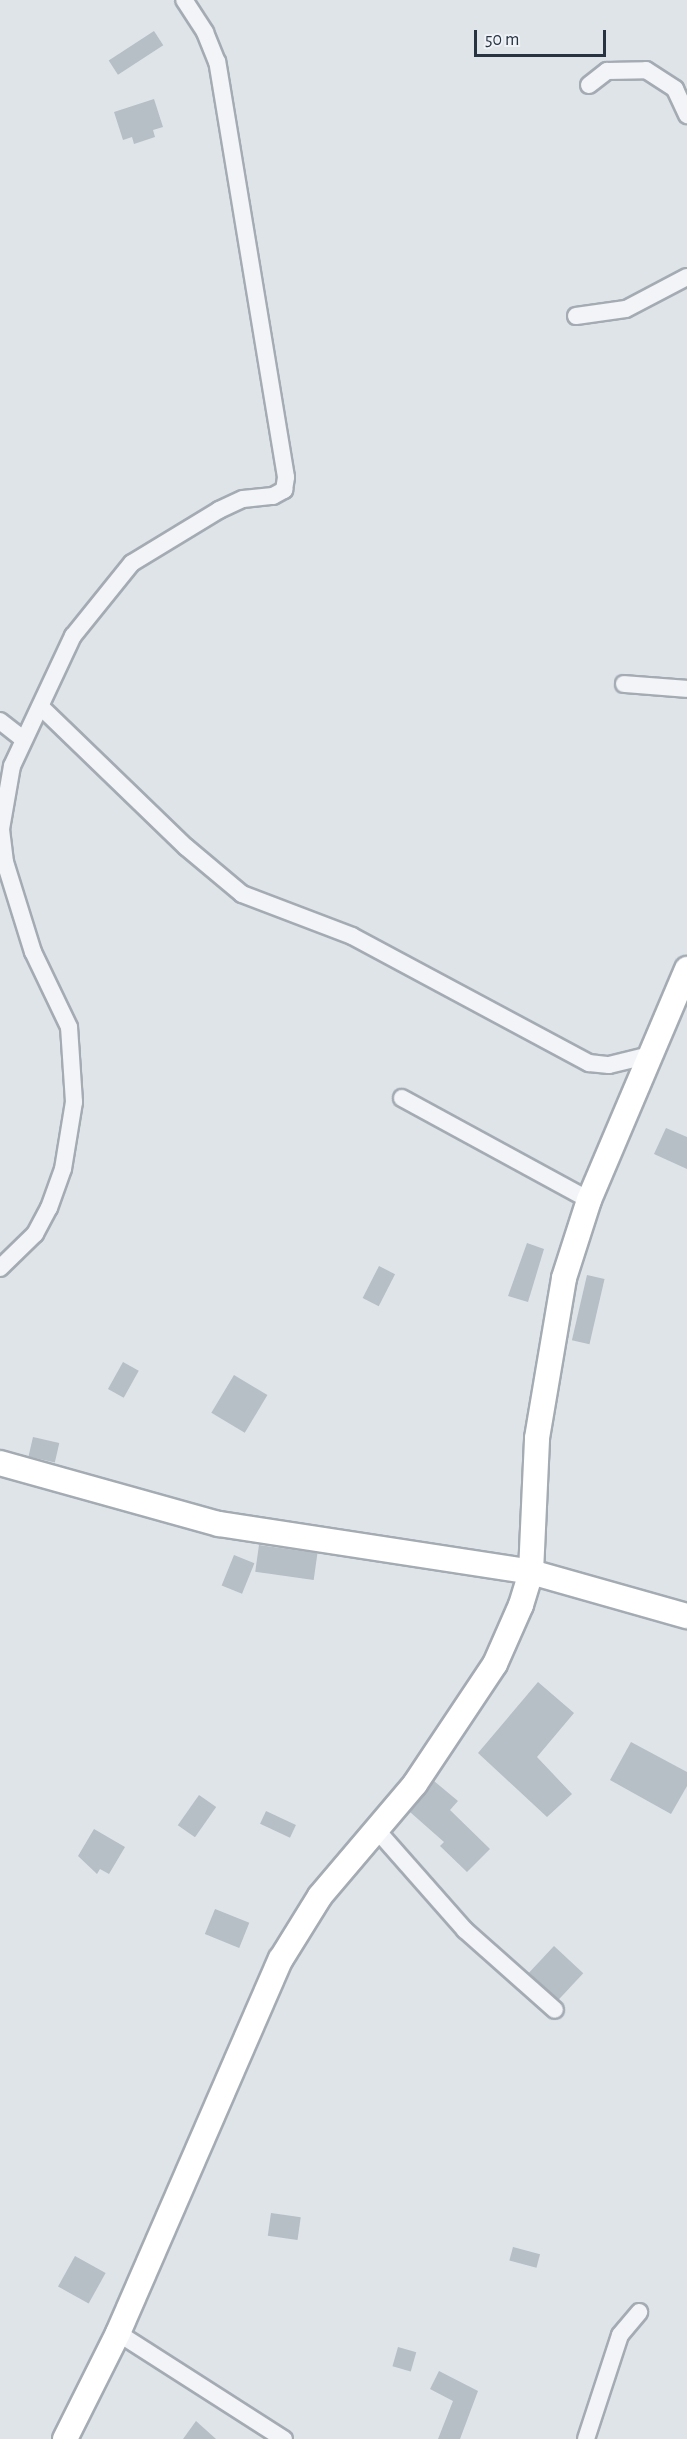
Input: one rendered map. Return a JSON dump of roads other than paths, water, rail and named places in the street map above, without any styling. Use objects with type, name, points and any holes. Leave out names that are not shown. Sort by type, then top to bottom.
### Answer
[{"type":"street","points":[[0,1268],[35,1234],[49,1208],[63,1169],[74,1102],[69,1027],[37,962],[4,861],[6,793],[23,739],[42,708],[73,636],[132,563],[219,510],[284,490],[216,62],[205,32],[184,0]]},
{"type":"street","points":[[589,85],[607,71],[645,70],[675,89],[687,115]]},
{"type":"street","points":[[576,316],[626,309],[687,277]]},
{"type":"street","points":[[624,684],[687,689]]},
{"type":"street","points":[[42,708],[186,847],[242,894],[352,936],[589,1062],[609,1065],[654,1054]]},
{"type":"street","points":[[0,721],[23,739]]},
{"type":"street","points":[[65,2439],[118,2333],[281,1959],[320,1896],[375,1828],[415,1784],[495,1664],[531,1572],[532,1493],[549,1348],[589,1200],[654,1054],[687,969]]},
{"type":"street","points":[[402,1098],[589,1200]]},
{"type":"street","points":[[0,1463],[219,1524],[531,1572],[687,1616]]},
{"type":"street","points":[[375,1828],[465,1930],[555,2010]]},
{"type":"street","points":[[586,2439],[620,2335],[639,2312]]},
{"type":"street","points":[[118,2333],[284,2439]]}]
